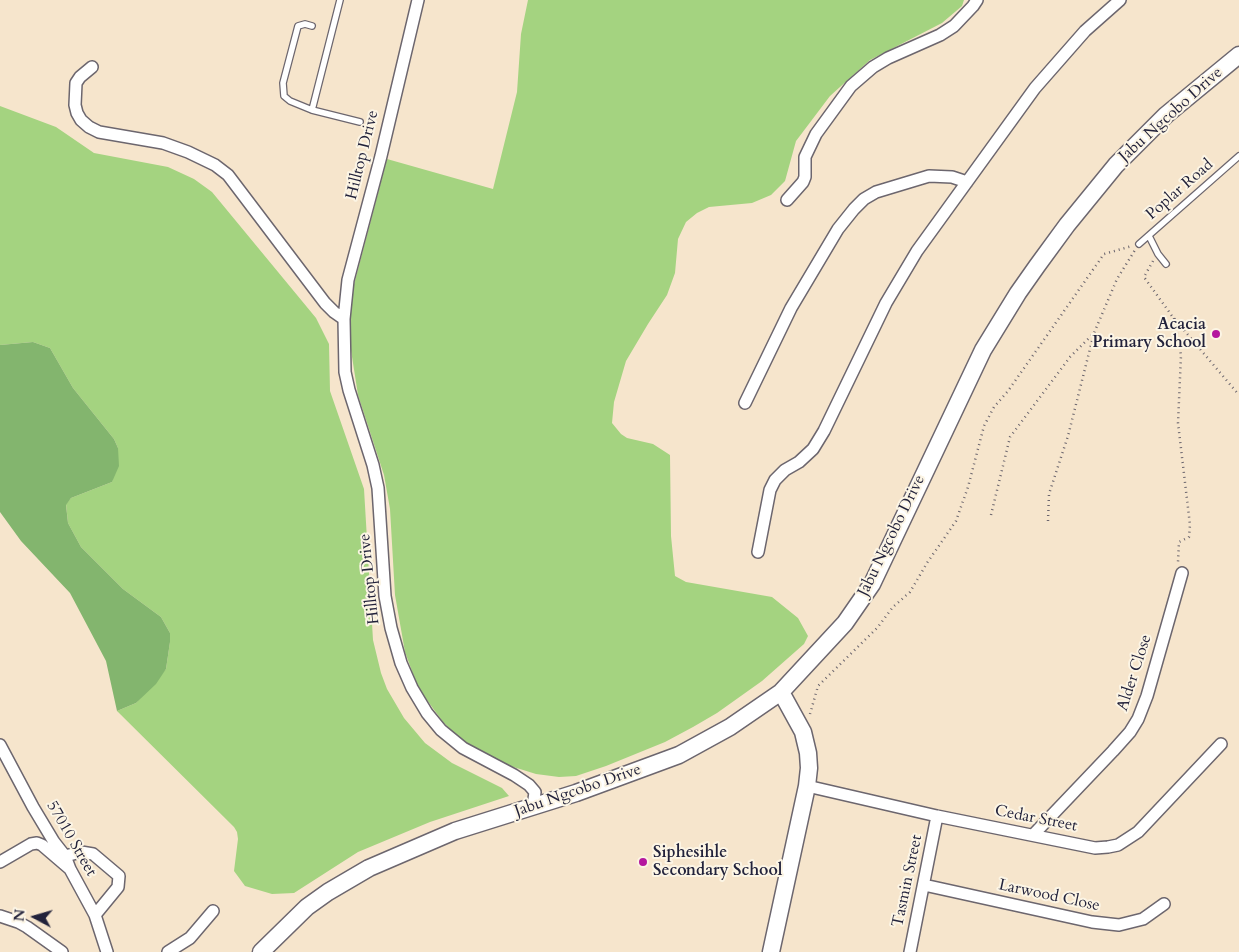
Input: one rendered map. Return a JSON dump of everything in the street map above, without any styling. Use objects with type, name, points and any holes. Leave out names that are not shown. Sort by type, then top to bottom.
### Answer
[{"type":"main road","name":"Jabu Ngcobo Drive","points":[[261,952],[307,907],[362,871],[455,830],[533,807],[621,777],[679,754],[730,727],[781,692],[845,623],[872,584],[984,350],[1018,293],[1037,266],[1116,164],[1166,115],[1239,54]]},
{"type":"main road","points":[[770,952],[807,786],[808,753],[801,728],[781,692]]},
{"type":"street","name":"Hilltop Drive","points":[[418,0],[381,156],[348,280],[344,319],[345,372],[378,488],[385,596],[391,628],[401,663],[412,688],[427,713],[441,730],[463,748],[529,785],[535,792],[533,807]]},
{"type":"street","points":[[787,200],[803,182],[805,177],[805,157],[816,134],[851,86],[873,67],[888,58],[940,35],[954,26],[977,0]]},
{"type":"street","points":[[758,552],[770,490],[775,480],[785,470],[799,462],[812,449],[824,431],[886,303],[917,252],[1040,82],[1085,30],[1120,0]]},
{"type":"street","points":[[92,67],[80,77],[74,92],[76,113],[81,120],[99,132],[163,143],[188,152],[214,165],[228,175],[325,303],[344,319]]},
{"type":"street","points":[[745,403],[791,308],[838,229],[864,198],[876,192],[922,178],[946,176],[967,182]]},
{"type":"street","name":"Alder Close","points":[[1033,835],[1113,751],[1138,720],[1147,696],[1182,573]]},
{"type":"street","name":"Cedar Street","points":[[807,786],[937,816],[1095,848],[1108,848],[1118,845],[1138,832],[1221,744]]},
{"type":"street","name":"57010 Street","points":[[0,745],[33,807],[54,842],[65,856],[95,915],[107,952]]},
{"type":"street","name":"Tasmin Street","points":[[910,952],[937,816]]},
{"type":"street","points":[[0,862],[31,844],[38,843],[70,869]]},
{"type":"street","points":[[65,856],[81,852],[93,854],[119,876],[118,887],[95,915]]},
{"type":"street","name":"Larwood Close","points":[[924,885],[1092,922],[1119,925],[1143,919],[1164,904]]},
{"type":"street","points":[[168,952],[190,938],[213,911]]},
{"type":"street","points":[[0,916],[27,927],[62,952]]},
{"type":"lane","points":[[312,110],[340,0]]},
{"type":"lane","points":[[312,26],[305,24],[298,26],[282,89],[284,96],[290,101],[312,110],[360,122]]},
{"type":"lane","name":"Poplar Road","points":[[1139,244],[1239,156]]},
{"type":"lane","points":[[1149,236],[1158,254],[1166,264]]},
{"type":"path","points":[[1048,521],[1049,494],[1068,436],[1094,332],[1117,279],[1139,244]]},
{"type":"path","points":[[801,728],[809,719],[818,686],[878,627],[893,606],[910,592],[927,563],[956,521],[968,487],[984,426],[994,407],[1008,391],[1104,254],[1139,244]]},
{"type":"path","points":[[1158,254],[1144,277],[1174,318],[1239,395]]},
{"type":"path","points":[[1174,318],[1181,355],[1178,423],[1190,524],[1189,537],[1179,542],[1178,564],[1182,573]]},
{"type":"path","points":[[991,515],[1010,437],[1070,357],[1094,332]]},
{"type":"green space","points":[[528,0],[964,0],[962,6],[942,23],[870,60],[830,96],[796,141],[785,181],[771,195],[752,203],[709,207],[697,213],[686,222],[678,239],[675,273],[667,295],[626,361],[614,402],[612,423],[621,434],[627,438],[653,444],[670,455],[671,536],[675,576],[686,582],[772,597],[798,618],[808,636],[804,644],[762,681],[717,713],[693,727],[665,742],[606,766],[576,776],[559,777],[536,774],[507,765],[479,752],[455,734],[443,722],[416,682],[405,652],[395,595],[390,509],[384,475],[358,395],[350,344],[352,292],[387,159],[493,189],[517,92],[521,34]]},
{"type":"green space","points":[[0,106],[56,127],[94,153],[168,167],[194,179],[212,192],[316,318],[329,344],[330,391],[364,489],[373,640],[387,689],[404,718],[425,743],[452,763],[502,788],[509,796],[430,822],[358,852],[294,893],[272,894],[245,886],[234,871],[238,839],[234,827],[117,711],[136,703],[166,669],[170,633],[161,617],[123,589],[81,547],[68,523],[66,504],[71,498],[112,482],[118,448],[114,439],[73,388],[50,348],[33,342],[0,345]]},
{"type":"green space","points":[[33,342],[50,348],[73,388],[114,439],[118,448],[119,466],[112,482],[71,498],[66,505],[68,523],[81,547],[123,589],[161,617],[170,633],[166,669],[156,684],[136,703],[117,711],[106,661],[70,593],[21,541],[0,512],[0,345]]},
{"type":"place","name":"Acacia Primary School","points":[[1216,334]]},
{"type":"place","name":"Siphesihle Secondary School","points":[[643,862]]}]
